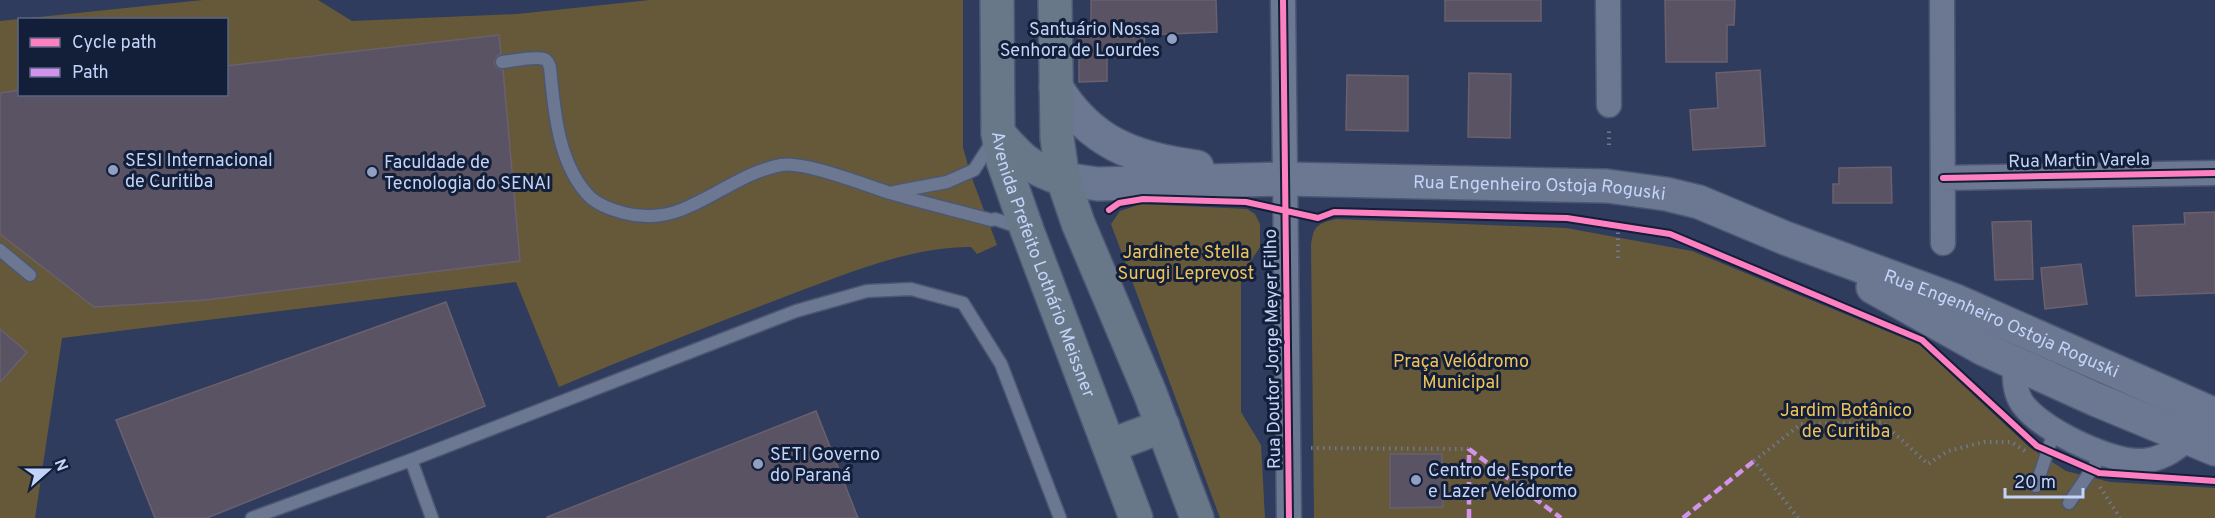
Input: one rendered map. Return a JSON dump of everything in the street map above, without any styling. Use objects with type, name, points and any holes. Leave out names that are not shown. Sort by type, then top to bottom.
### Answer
[{"type":"main road","name":"Avenida Prefeito Lothário Meissner","points":[[997,0],[998,133],[1008,177],[1136,518]]},
{"type":"main road","points":[[1055,0],[1057,138],[1063,180],[1078,223],[1163,426],[1197,518]]},
{"type":"main road","name":"Rua Engenheiro Ostoja Roguski","points":[[1056,87],[1069,108],[1086,127],[1124,149],[1167,163],[1285,179]]},
{"type":"main road","points":[[998,133],[1020,158],[1041,173],[1063,180]]},
{"type":"main road","name":"Rua Engenheiro Ostoja Roguski","points":[[1063,180],[1098,184],[1285,179],[1636,188],[1699,202],[1785,238],[1956,301],[2202,409]]},
{"type":"main road","name":"Rua Engenheiro Ostoja Roguski","points":[[1785,238],[2014,363],[2201,444]]},
{"type":"main road","points":[[2014,363],[2023,352],[2036,346],[2052,344]]},
{"type":"main road","points":[[2201,444],[2193,414],[2202,409]]},
{"type":"main road","points":[[1108,446],[1163,426]]},
{"type":"street","name":"Rua Doutor Jorge Meyer Filho","points":[[1283,0],[1289,518]]},
{"type":"street","points":[[1608,0],[1609,105]]},
{"type":"street","points":[[1942,0],[1943,243]]},
{"type":"street","name":"Rua Martin Varela","points":[[1943,178],[2215,172]]},
{"type":"street","name":"Rua Engenheiro Ostoja Roguski","points":[[2014,363],[2015,384],[2021,401],[2032,415],[2046,443],[2098,465],[2156,458],[2201,444]]},
{"type":"lane","points":[[502,62],[537,59],[548,61],[561,142],[573,175],[592,199],[610,209],[634,216],[662,216],[690,207],[747,177],[782,165],[835,175],[890,193],[991,220],[995,219],[1026,230]]},
{"type":"lane","points":[[890,193],[947,182],[974,170],[998,133]]},
{"type":"lane","points":[[0,250],[30,275]]},
{"type":"lane","points":[[252,518],[411,460],[796,311],[867,291],[911,289],[963,303],[1001,364],[1060,518]]},
{"type":"lane","points":[[2036,486],[2046,443]]},
{"type":"lane","points":[[411,460],[432,518]]},
{"type":"lane","points":[[2069,503],[2098,465]]},
{"type":"path","points":[[1608,224],[1629,227]]},
{"type":"path","points":[[1618,226],[1618,258]]},
{"type":"path","points":[[1798,518],[1754,461],[1801,424],[1882,422],[1928,464],[1948,451],[1984,442],[2011,442],[2031,454],[2046,443]]},
{"type":"path","points":[[1308,447],[1470,449]]},
{"type":"path","points":[[2098,465],[2097,483],[2120,518]]},
{"type":"green space","points":[[203,0],[318,0],[352,21],[517,14],[650,0],[963,0],[963,147],[970,173],[997,245],[977,254],[971,247],[926,251],[857,270],[704,328],[559,387],[516,282],[62,338],[35,518],[0,518],[0,382],[26,352],[0,329],[0,21],[18,19],[18,96],[228,96],[228,18],[29,18]]},
{"type":"green space","name":"Jardinete Stella Surugi Leprevost","points":[[1141,204],[1247,209],[1255,214],[1260,224],[1260,247],[1241,276],[1241,412],[1261,445],[1265,518],[1220,518],[1111,224],[1120,211]]},
{"type":"green space","name":"Praça Velódromo Municipal","points":[[1336,219],[1566,228],[1692,251],[1920,345],[2029,447],[2066,471],[2110,482],[2215,488],[2215,518],[1314,518],[1311,245],[1315,229],[1324,222]]},
{"type":"building","name":"Santuário Nossa Senhora de Lourdes","points":[[1091,0],[1216,0],[1217,32],[1145,35],[1143,56],[1107,57],[1107,81],[1079,82],[1079,32],[1091,32]]},
{"type":"building","points":[[1445,0],[1541,0],[1541,21],[1445,21]]},
{"type":"building","points":[[1665,0],[1735,0],[1734,25],[1727,25],[1727,62],[1666,62]]},
{"type":"building","points":[[499,35],[501,54],[494,62],[496,67],[503,70],[520,261],[205,300],[94,307],[0,234],[0,93],[18,90],[18,96],[228,96],[228,66]]},
{"type":"building","points":[[1760,70],[1765,146],[1693,150],[1690,110],[1718,108],[1716,73]]},
{"type":"building","points":[[1469,73],[1511,74],[1510,138],[1468,137]]},
{"type":"building","points":[[1347,75],[1408,76],[1408,131],[1346,130]]},
{"type":"building","points":[[1891,167],[1892,203],[1833,203],[1833,184],[1839,184],[1839,168]]},
{"type":"building","points":[[2215,212],[2215,293],[2136,296],[2133,226],[2185,224],[2184,213]]},
{"type":"building","points":[[2031,221],[2033,279],[1995,280],[1992,222]]},
{"type":"building","points":[[2081,264],[2087,304],[2045,309],[2041,268]]},
{"type":"building","points":[[446,302],[485,406],[207,518],[155,518],[116,420]]},
{"type":"building","points":[[0,329],[27,352],[0,382]]},
{"type":"building","name":"SETI Governo do Paraná","points":[[816,411],[858,518],[547,518],[547,517]]},
{"type":"building","name":"Centro de Esporte e Lazer Velódromo","points":[[1390,454],[1442,454],[1443,507],[1390,508]]},
{"type":"marked path","points":[[1469,449],[1561,518]]},
{"type":"marked path","points":[[1469,449],[1469,518]]},
{"type":"marked path","points":[[1683,518],[1754,461]]},
{"type":"cycle path","points":[[1283,0],[1289,518]]},
{"type":"cycle path","points":[[1943,178],[2215,173]]},
{"type":"cycle path","points":[[1109,210],[1119,203],[1143,199],[1246,202],[1318,218],[1334,212],[1567,218],[1670,234],[1922,340],[2037,446],[2099,473],[2215,481]]},
{"type":"place","name":"Santuário Nossa Senhora de Lourdes","points":[[1172,39]]},
{"type":"place","name":"SESI Internacional de Curitiba","points":[[113,170]]},
{"type":"place","name":"Faculdade de Tecnologia do SENAI","points":[[372,172]]},
{"type":"place","name":"SETI Governo do Paraná","points":[[758,464]]},
{"type":"place","name":"Centro de Esporte e Lazer Velódromo","points":[[1416,480]]},
{"type":"park label","name":"Jardim Botânico de Curitiba","points":[[1846,420]]}]
